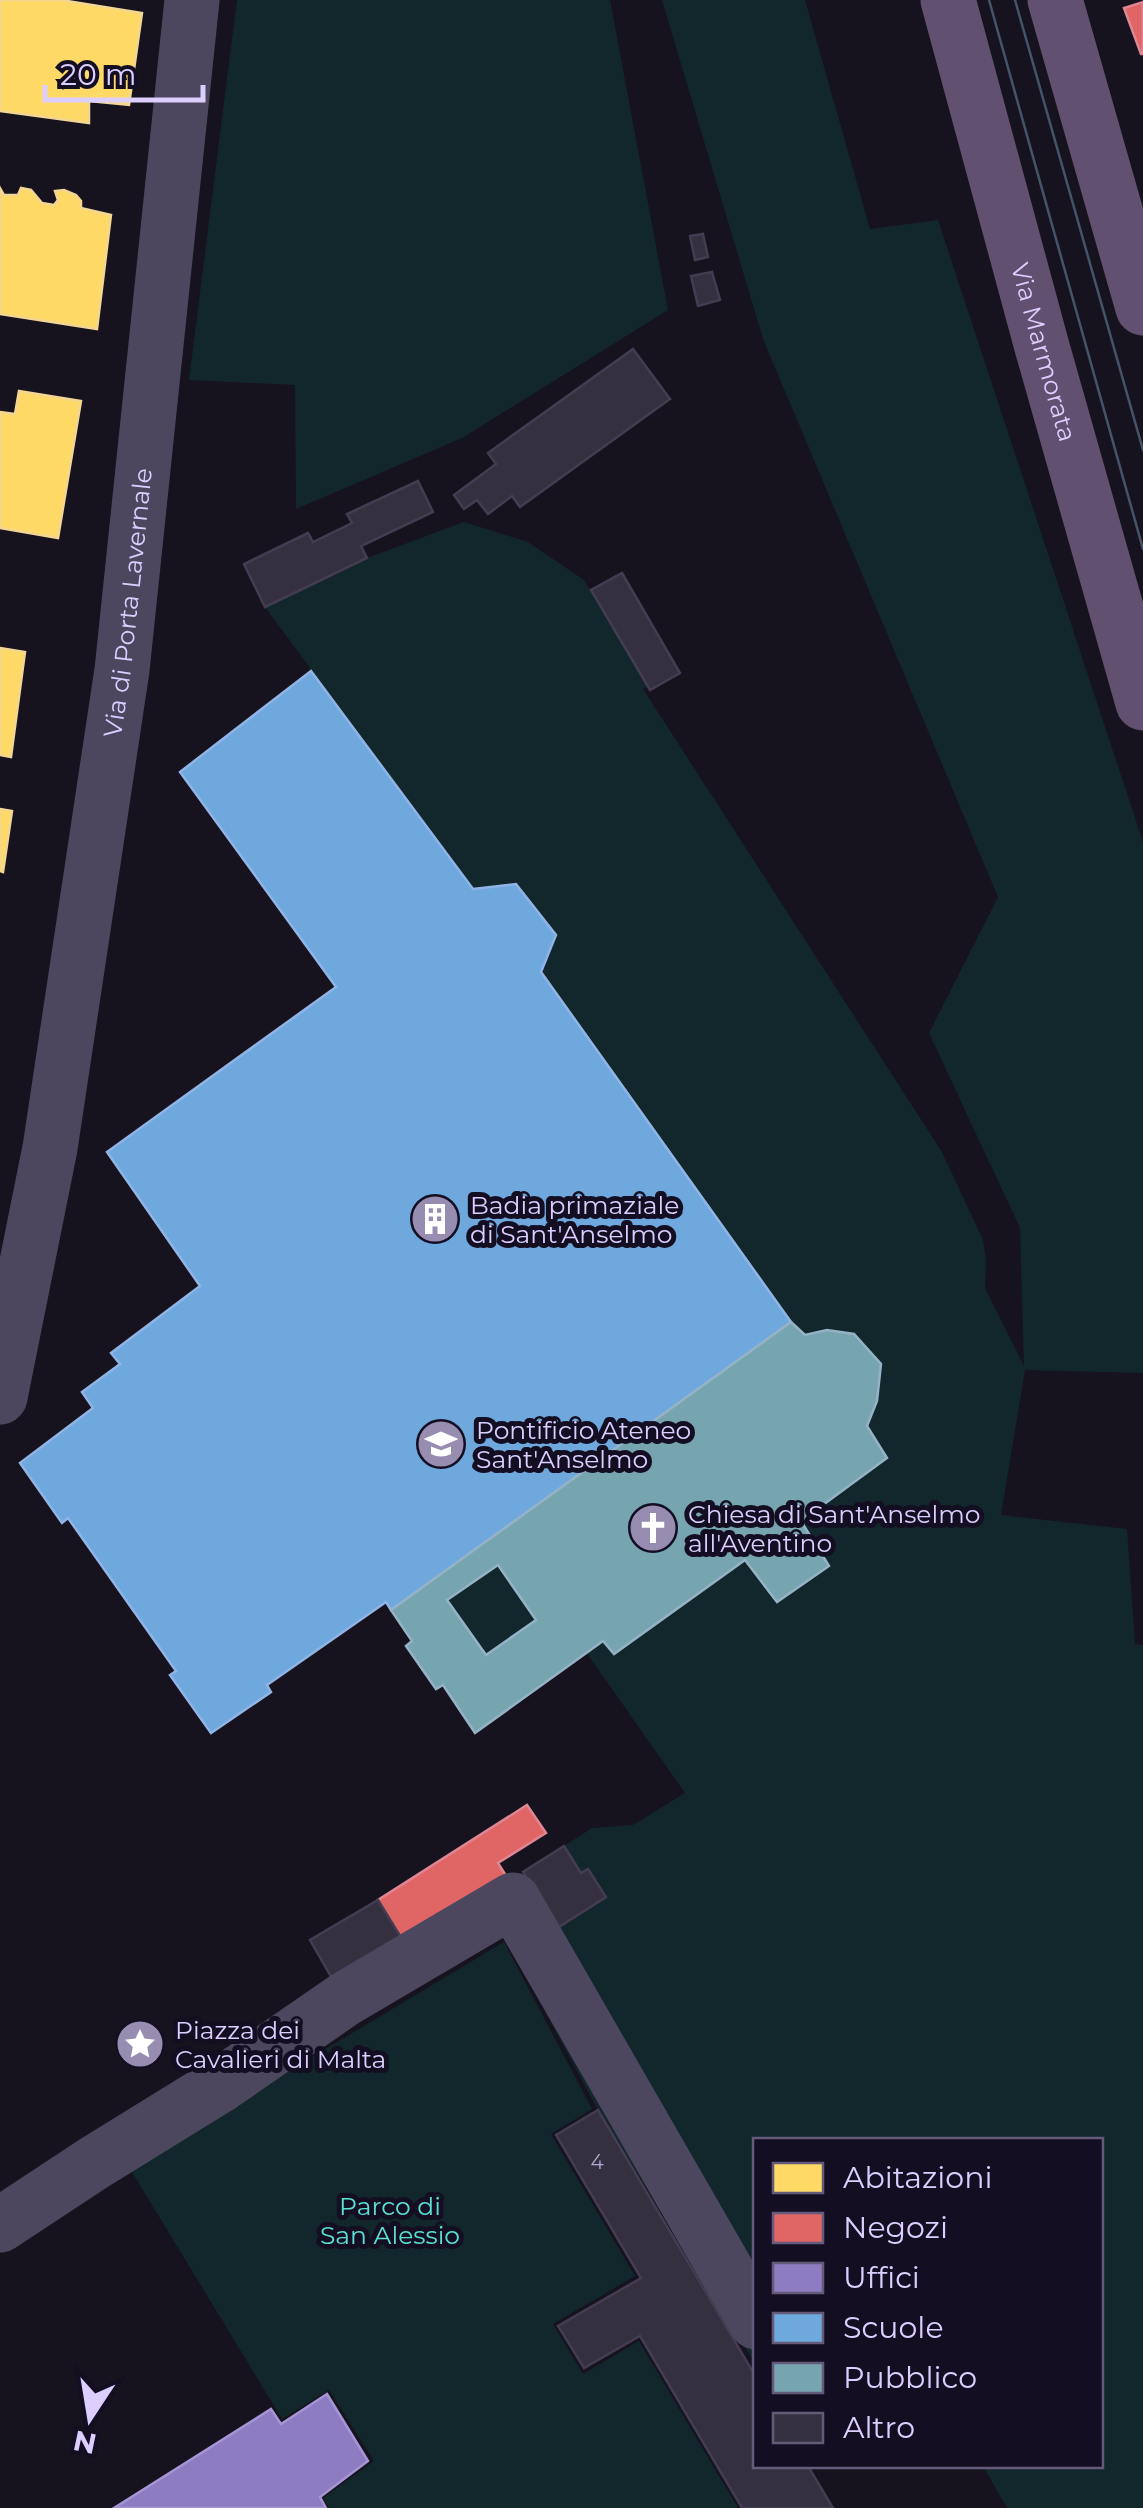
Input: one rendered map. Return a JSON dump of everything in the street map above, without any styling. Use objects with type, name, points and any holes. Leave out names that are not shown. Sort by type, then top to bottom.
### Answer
[{"type":"main road","name":"Via Marmorata","points":[[948,0],[1143,703]]},
{"type":"main road","points":[[1054,0],[1143,308]]},
{"type":"street","name":"Via di Porta Lavernale","points":[[0,1397],[20,1196],[57,1107],[122,670],[192,0]]},
{"type":"street","points":[[0,2224],[222,2084],[345,1999],[513,1900],[753,2317]]},
{"type":"green space","points":[[237,0],[610,0],[668,310],[462,438],[296,509],[295,385],[189,380]]},
{"type":"green space","points":[[662,0],[805,0],[870,229],[938,220],[1143,842],[1143,1373],[1025,1370],[1001,1515],[1127,1529],[1135,1644],[1143,1645],[1143,2508],[1007,2508],[984,2468],[1103,2468],[1103,2138],[753,2138],[753,2360],[598,2110],[505,1937],[588,1870],[581,1873],[564,1846],[592,1828],[633,1825],[685,1793],[586,1652],[603,1641],[615,1654],[745,1560],[778,1602],[829,1566],[801,1521],[887,1458],[867,1426],[877,1401],[881,1364],[854,1334],[805,1335],[791,1322],[541,972],[555,935],[516,884],[473,889],[265,607],[367,558],[464,522],[528,542],[584,580],[648,686],[643,689],[942,1152],[983,1240],[985,1288],[1024,1366],[1020,1228],[929,1033],[998,897],[763,339]]},
{"type":"green space","points":[[498,1565],[536,1620],[486,1655],[447,1600]]},
{"type":"green space","name":"Parco di San Alessio","points":[[504,1942],[592,2109],[551,2134],[635,2276],[553,2324],[583,2374],[639,2341],[738,2508],[329,2508],[323,2498],[374,2461],[329,2390],[282,2419],[129,2167]]},
{"type":"building: Abitazioni","points":[[0,0],[61,0],[142,13],[129,105],[89,101],[89,123],[0,111]]},
{"type":"building: Abitazioni","points":[[0,188],[4,195],[18,195],[21,188],[31,190],[42,203],[54,205],[58,200],[55,191],[64,190],[76,195],[81,208],[111,215],[97,329],[0,314]]},
{"type":"building: Abitazioni","points":[[19,391],[81,401],[58,538],[0,528],[0,412],[15,414]]},
{"type":"building: Abitazioni","points":[[0,648],[25,652],[11,757],[0,755]]},
{"type":"building: Abitazioni","points":[[0,809],[12,811],[3,872],[0,871]]},
{"type":"building: Negozi","points":[[1143,2],[1143,54],[1141,54],[1124,8]]},
{"type":"building: Negozi","points":[[527,1805],[546,1833],[498,1863],[510,1882],[407,1947],[378,1900]]},
{"type":"building: Uffici","points":[[327,2394],[368,2461],[320,2497],[326,2508],[114,2508],[271,2409],[281,2424]]},
{"type":"building: Scuole","name":"Badia primaziale di Sant'Anselmo","points":[[311,671],[473,889],[516,884],[556,935],[541,972],[791,1322],[391,1610],[386,1602],[267,1685],[271,1692],[211,1733],[170,1675],[176,1671],[68,1518],[62,1523],[20,1463],[93,1408],[82,1392],[120,1364],[111,1353],[200,1286],[107,1152],[336,987],[180,772]]},
{"type":"building: Pubblico","name":"Chiesa di Sant'Anselmo all'Aventino","points":[[791,1322],[805,1335],[827,1330],[854,1334],[881,1364],[877,1401],[867,1426],[887,1458],[801,1521],[829,1566],[777,1602],[745,1560],[614,1654],[603,1641],[475,1733],[443,1685],[436,1689],[406,1646],[412,1641],[391,1610]],"holes":[[[498,1565],[536,1620],[486,1655],[447,1600]]]},
{"type":"building: Altro","points":[[703,234],[708,257],[695,260],[690,236]]},
{"type":"building: Altro","points":[[712,272],[720,300],[698,306],[691,276]]},
{"type":"building: Altro","points":[[633,349],[670,399],[520,507],[512,496],[488,514],[477,500],[464,509],[454,495],[496,464],[488,453]]},
{"type":"building: Altro","points":[[418,481],[433,512],[361,546],[367,558],[265,607],[244,564],[308,533],[313,542],[352,523],[347,514]]},
{"type":"building: Altro","points":[[622,573],[680,673],[650,690],[591,590]]},
{"type":"building: Altro","points":[[564,1846],[581,1873],[588,1869],[606,1897],[559,1927],[523,1872]]},
{"type":"building: Altro","points":[[378,1900],[407,1947],[337,1987],[310,1940]]},
{"type":"building: Altro","points":[[598,2110],[753,2372],[753,2468],[809,2468],[833,2508],[742,2508],[640,2336],[584,2368],[558,2326],[641,2278],[556,2135]]},
{"type":"tram line","points":[[989,0],[1143,549]]},
{"type":"tram line","points":[[1015,0],[1143,450]]},
{"type":"place","name":"Badia primaziale di Sant'Anselmo","points":[[435,1219]]},
{"type":"place","name":"Pontificio Ateneo Sant'Anselmo","points":[[441,1444]]},
{"type":"place","name":"Chiesa di Sant'Anselmo all'Aventino","points":[[653,1528]]},
{"type":"place","name":"Piazza dei Cavalieri di Malta","points":[[140,2044]]}]
